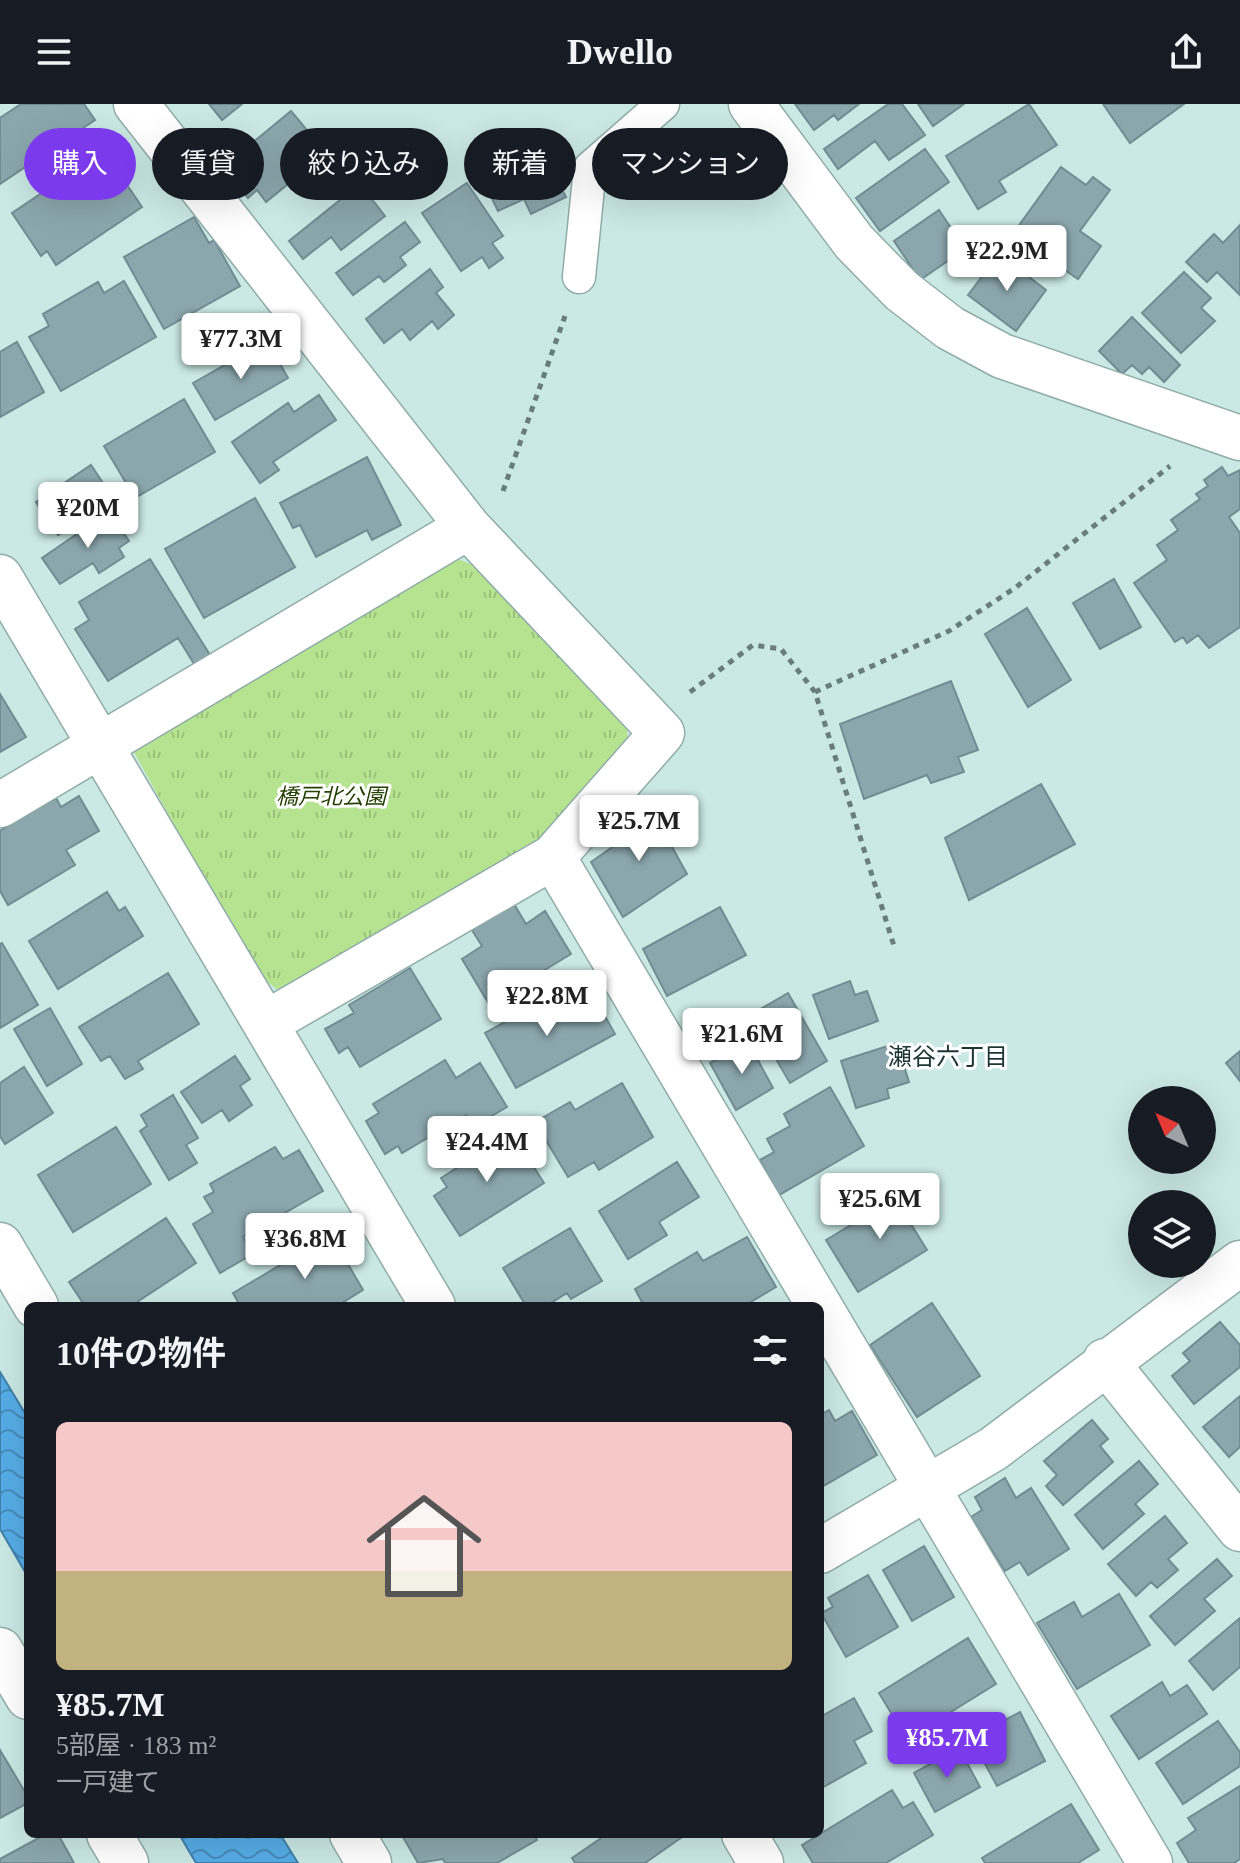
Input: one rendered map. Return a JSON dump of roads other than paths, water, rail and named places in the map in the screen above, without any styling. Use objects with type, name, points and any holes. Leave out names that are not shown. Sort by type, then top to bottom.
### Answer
[{"type":"street","points":[[136,104],[476,534],[557,625],[662,733],[553,857],[266,1023]]},
{"type":"street","points":[[751,104],[854,242],[902,291],[950,328],[1002,356],[1229,434]]},
{"type":"street","points":[[0,805],[476,534]]},
{"type":"street","points":[[0,577],[431,1302]]},
{"type":"street","points":[[553,857],[818,1302]]},
{"type":"street","points":[[0,1245],[34,1302]]},
{"type":"street","points":[[824,1549],[993,1449],[1105,1361],[1240,1263]]},
{"type":"street","points":[[824,1312],[1150,1863]]},
{"type":"street","points":[[1105,1361],[1240,1529]]},
{"type":"street","points":[[0,1650],[24,1690]]},
{"type":"street","points":[[111,1838],[126,1863]]},
{"type":"street","points":[[354,1838],[369,1863]]},
{"type":"street","points":[[746,1838],[761,1863]]},
{"type":"lane","points":[[579,277],[590,168],[663,104]]},
{"type":"water","points":[[0,1372],[24,1411],[24,1570],[0,1529]]},
{"type":"water","points":[[181,1838],[282,1838],[298,1863],[196,1863]]},
{"type":"district","name":"瀬谷六丁目","points":[[948,1057]]},
{"type":"park label","name":"橋戸北公園","points":[[331,796]]}]
